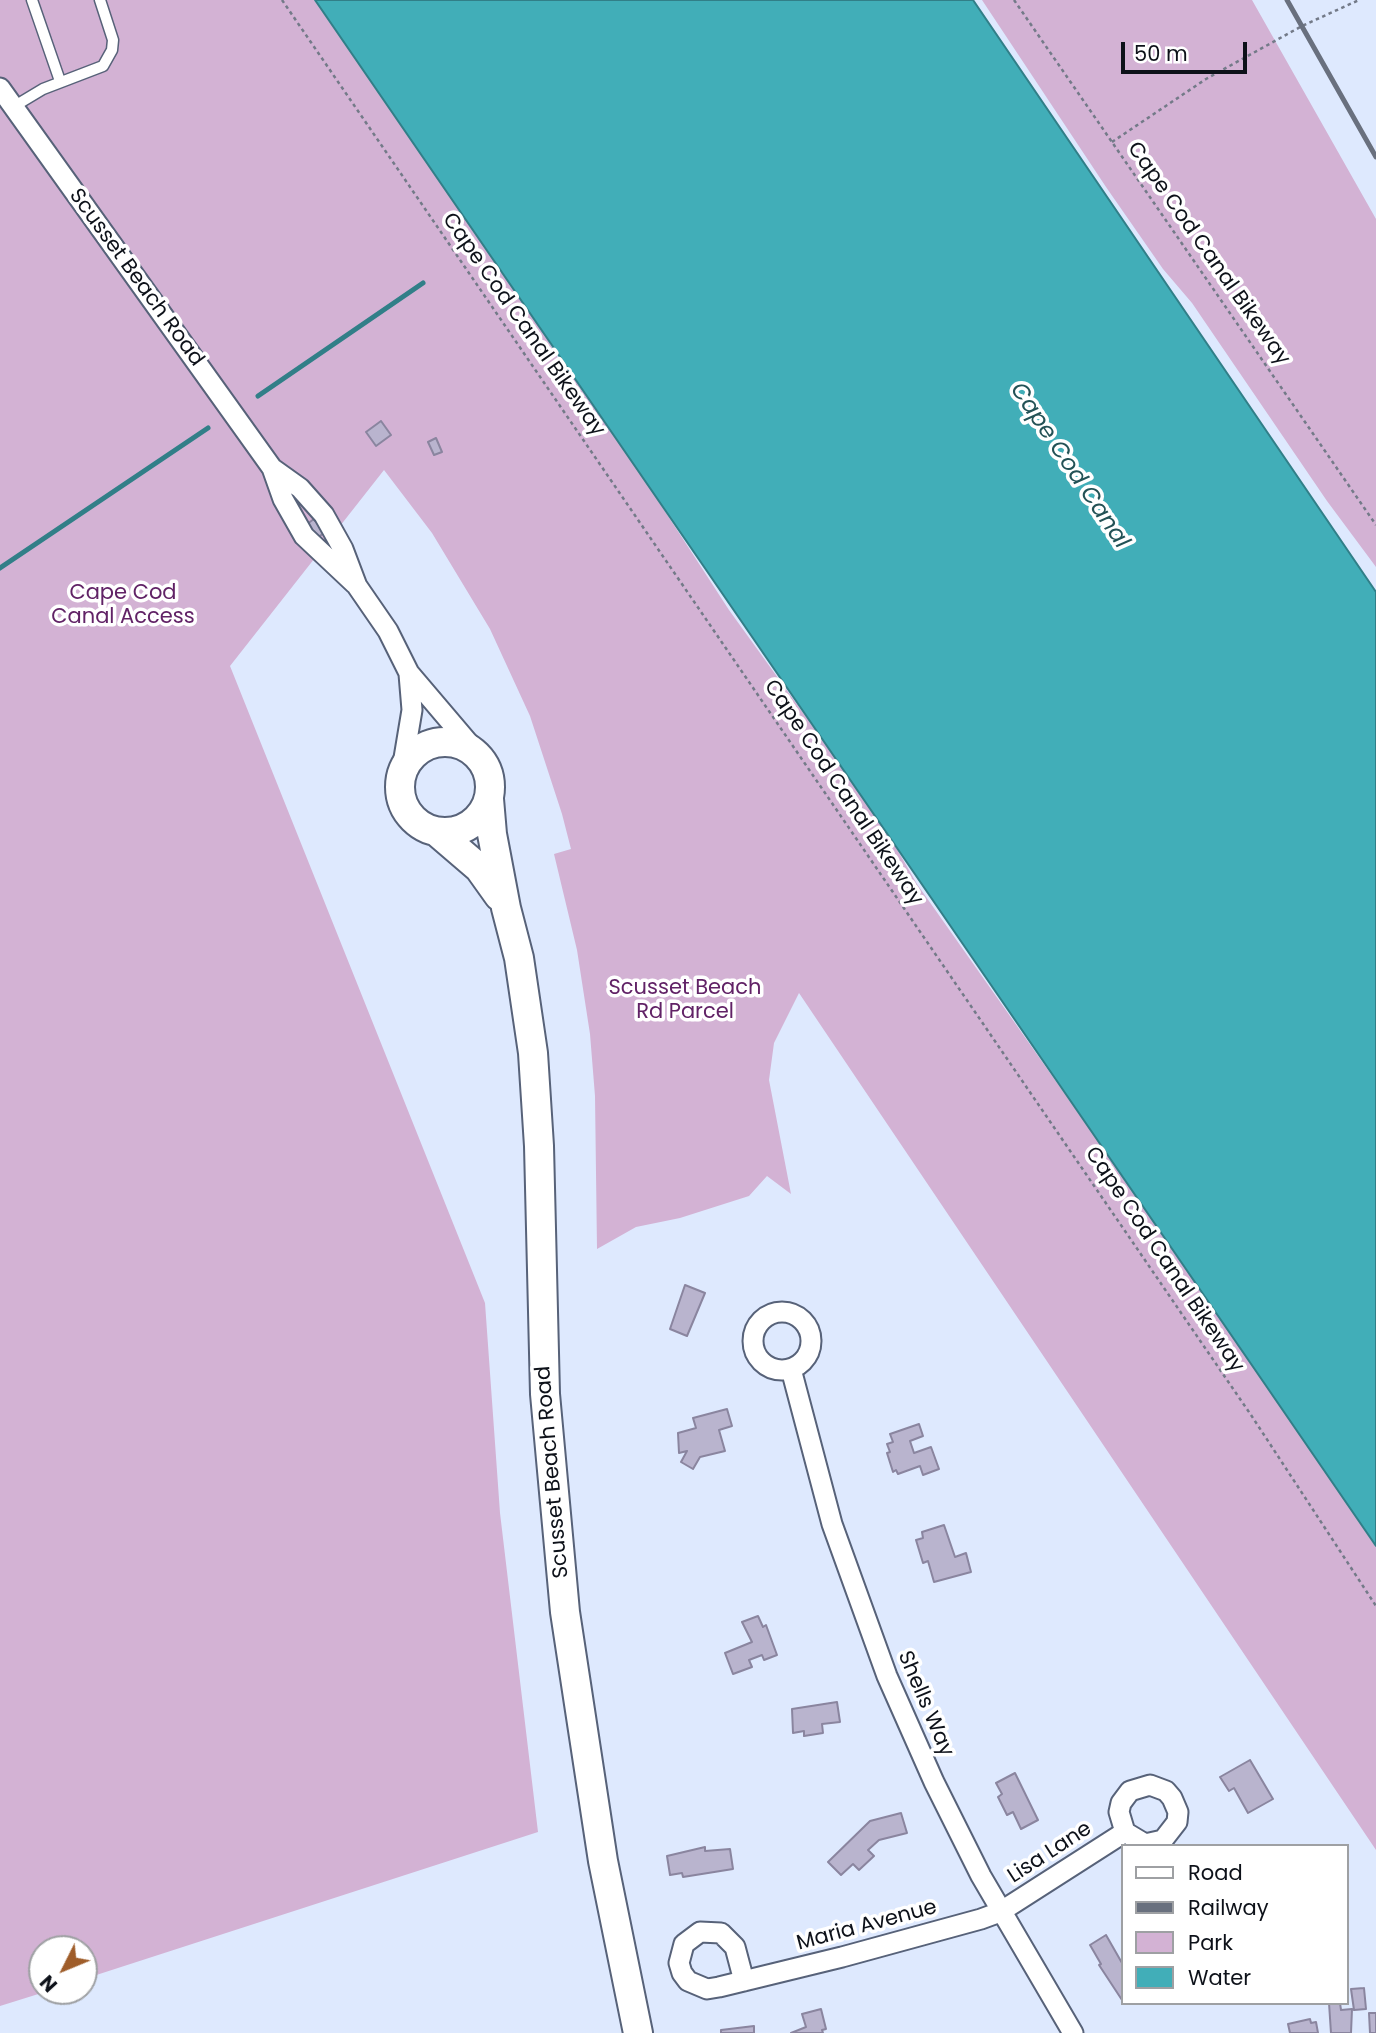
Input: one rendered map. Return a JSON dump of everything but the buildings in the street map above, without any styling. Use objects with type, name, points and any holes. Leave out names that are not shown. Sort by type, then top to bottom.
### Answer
[{"type":"main road","points":[[402,770],[415,752],[435,742],[464,745],[477,753]]},
{"type":"main road","name":"Scusset Beach Road","points":[[477,753],[489,775],[489,799],[506,908],[519,958],[533,1053],[546,1425],[565,1612],[603,1861],[638,2033]]},
{"type":"main road","name":"Scusset Beach Road","points":[[402,770],[399,783],[405,809],[413,820],[437,832],[479,868],[506,908]]},
{"type":"main road","points":[[437,832],[450,832],[475,822],[489,799]]},
{"type":"street","name":"Scusset Beach Road","points":[[0,88],[272,468]]},
{"type":"street","points":[[272,468],[283,499],[304,536],[357,586]]},
{"type":"street","points":[[272,468],[300,488],[324,514],[343,549],[357,586]]},
{"type":"street","name":"Scusset Beach Road","points":[[357,586],[388,631],[409,673],[477,753]]},
{"type":"street","name":"Scusset Beach Road","points":[[402,770],[412,710],[409,673]]},
{"type":"street","name":"Shells Way","points":[[790,1369],[832,1524],[858,1602],[925,1762],[1000,1912],[1073,2033]]},
{"type":"street","name":"Lisa Lane","points":[[1000,1912],[1125,1832]]},
{"type":"street","name":"Maria Avenue","points":[[744,1981],[1000,1912]]},
{"type":"lane","points":[[32,0],[60,81]]},
{"type":"lane","points":[[13,107],[60,81],[94,70],[108,60],[113,40],[100,0]]},
{"type":"path","name":"Cape Cod Canal Bikeway","points":[[282,0],[1251,1415],[1376,1605]]},
{"type":"path","name":"Cape Cod Canal Bikeway","points":[[1013,0],[1376,525]]},
{"type":"path","points":[[1112,142],[1206,79],[1302,26],[1359,0]]},
{"type":"green space","points":[[0,0],[315,0],[539,325],[564,368],[587,391],[729,610],[879,818],[917,884],[1172,1246],[1376,1547],[1376,1850],[799,993],[774,1043],[769,1080],[791,1194],[767,1176],[749,1196],[680,1218],[636,1227],[597,1249],[595,1096],[590,1034],[577,950],[554,854],[571,849],[562,814],[530,716],[490,629],[432,533],[384,470],[230,666],[485,1303],[500,1513],[538,1832],[98,1974],[98,1935],[28,1935],[28,1997],[0,2006]]},
{"type":"green space","points":[[982,0],[1252,0],[1376,219],[1376,567],[1327,501],[1192,303],[1163,269],[1106,187]]},
{"type":"water","name":"Cape Cod Canal","points":[[315,0],[973,0],[1376,592],[1376,1546]]},
{"type":"waterway","points":[[258,396],[423,283]]},
{"type":"waterway","points":[[0,568],[208,428]]},
{"type":"railway","points":[[1287,0],[1376,157]]},
{"type":"park label","name":"Cape Cod Canal Access","points":[[123,606]]},
{"type":"park label","name":"Scusset Beach Rd Parcel","points":[[685,1001]]}]
